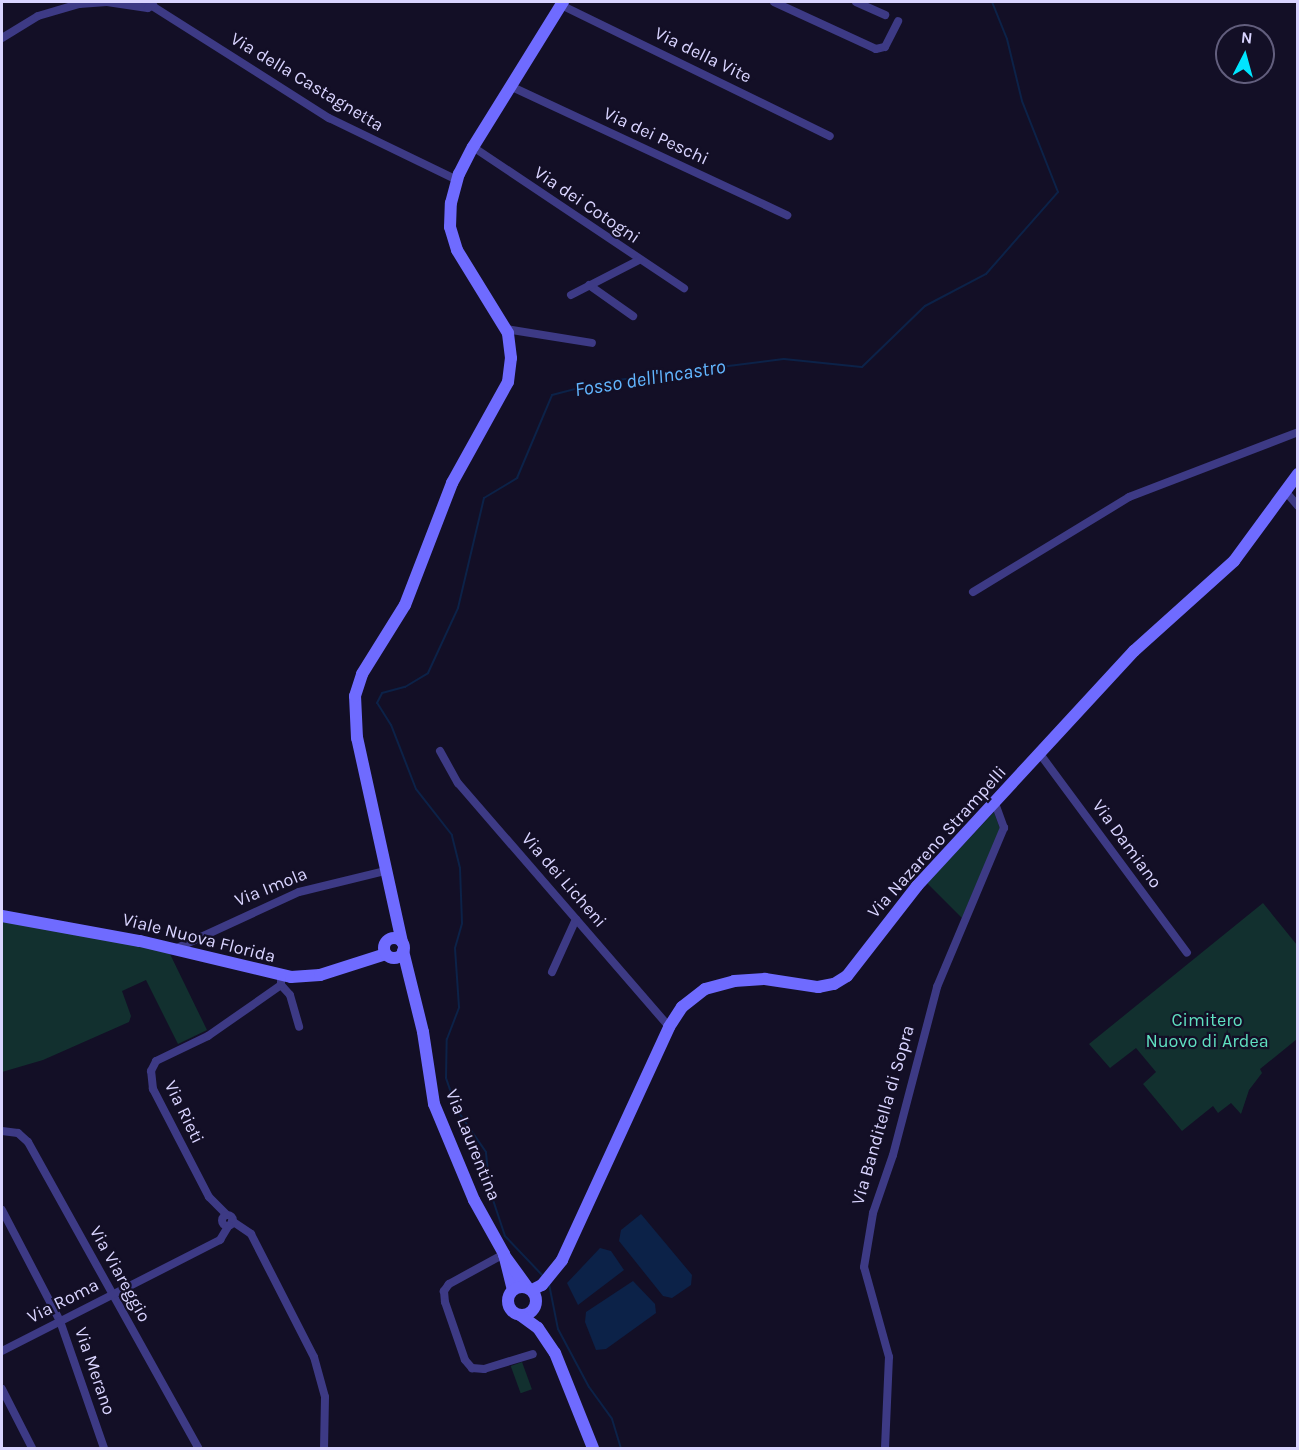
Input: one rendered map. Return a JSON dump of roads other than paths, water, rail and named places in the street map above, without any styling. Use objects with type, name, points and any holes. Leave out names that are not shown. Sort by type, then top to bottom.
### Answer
[{"type":"street","points":[[774,2],[878,50],[887,45],[898,21]]},
{"type":"street","points":[[856,2],[885,15]]},
{"type":"street","points":[[2,38],[38,16],[79,4],[150,3]]},
{"type":"street","name":"Via della Castagnetta","points":[[150,3],[334,121],[456,180]]},
{"type":"street","points":[[562,3],[473,147],[456,180],[450,216],[453,239],[506,329],[592,343]]},
{"type":"street","name":"Via della Vite","points":[[562,3],[830,136]]},
{"type":"street","name":"Via dei Peschi","points":[[510,86],[787,215]]},
{"type":"street","name":"Via dei Cotogni","points":[[473,147],[684,288]]},
{"type":"street","points":[[571,294],[639,260]]},
{"type":"street","points":[[589,285],[633,316]]},
{"type":"street","name":"Via Laurentina","points":[[506,329],[511,363],[504,392],[445,496],[405,605],[362,674],[354,703],[356,733],[388,884],[392,949],[408,975],[434,1104],[474,1200],[504,1254],[534,1288]]},
{"type":"street","points":[[974,592],[1129,497],[1298,432]]},
{"type":"street","name":"Via Nazareno Strampelli","points":[[534,1288],[554,1270],[669,1027],[688,1001],[720,984],[758,979],[818,987],[841,981],[855,967],[917,886],[1140,645],[1230,565],[1298,474]]},
{"type":"street","points":[[1285,491],[1298,506]]},
{"type":"street","name":"Via dei Licheni","points":[[440,751],[456,780],[669,1027]]},
{"type":"street","name":"Via Damiano","points":[[1040,754],[1187,953]]},
{"type":"street","name":"Via Banditella di Sopra","points":[[885,1449],[889,1356],[864,1267],[873,1208],[892,1158],[937,987],[1004,828],[995,803]]},
{"type":"street","name":"Via Imola","points":[[178,947],[299,892],[385,871]]},
{"type":"street","name":"Viale Nuova Florida","points":[[2,910],[298,971],[321,969],[392,949]]},
{"type":"street","name":"Viale Nuova Florida","points":[[2,915],[178,947],[282,980],[320,975],[392,949]]},
{"type":"street","points":[[552,972],[576,919]]},
{"type":"street","points":[[282,980],[290,995],[299,1027]]},
{"type":"street","name":"Via Rieti","points":[[282,980],[208,1036],[156,1061],[151,1071],[153,1089],[209,1197],[229,1220],[251,1234],[314,1357],[324,1393],[324,1449]]},
{"type":"street","name":"Via Viareggio","points":[[2,1131],[20,1134],[28,1142],[198,1449]]},
{"type":"street","name":"Via Merano","points":[[2,1210],[60,1321],[104,1449]]},
{"type":"street","name":"Via Roma","points":[[2,1350],[220,1240],[229,1220]]},
{"type":"street","points":[[504,1254],[449,1284],[444,1291],[445,1302],[469,1366],[484,1369],[533,1354]]},
{"type":"street","name":"Via Laurentina","points":[[504,1254],[513,1289]]},
{"type":"street","points":[[549,1342],[538,1328],[511,1311],[507,1302],[513,1289],[534,1288],[535,1307],[594,1449]]},
{"type":"street","points":[[520,1315],[529,1314],[535,1307]]},
{"type":"street","points":[[2,1389],[32,1449]]},
{"type":"water","points":[[641,1214],[692,1275],[691,1285],[672,1298],[663,1296],[619,1241],[621,1230]]},
{"type":"water","points":[[600,1248],[611,1251],[624,1270],[578,1305],[567,1283]]},
{"type":"water","points":[[633,1281],[655,1304],[656,1313],[606,1349],[596,1350],[585,1322],[586,1312]]},
{"type":"waterway","name":"Fosso dell'Incastro","points":[[544,1277],[505,1236],[490,1191],[486,1152],[457,1110],[446,1078],[447,1039],[459,1007],[455,948],[462,923],[460,868],[452,835],[416,789],[391,725],[377,703],[382,693],[405,687],[428,673],[458,608],[484,498],[517,478],[552,395],[602,382],[784,359],[862,367],[925,306],[986,274],[1058,192],[1022,101],[1007,39],[992,2]]},
{"type":"waterway","name":"Fosso dell'Incastro","points":[[549,1284],[558,1329],[589,1387],[612,1419],[621,1448]]},
{"type":"park label","name":"Cimitero Nuovo di Ardea","points":[[1207,1031]]}]
